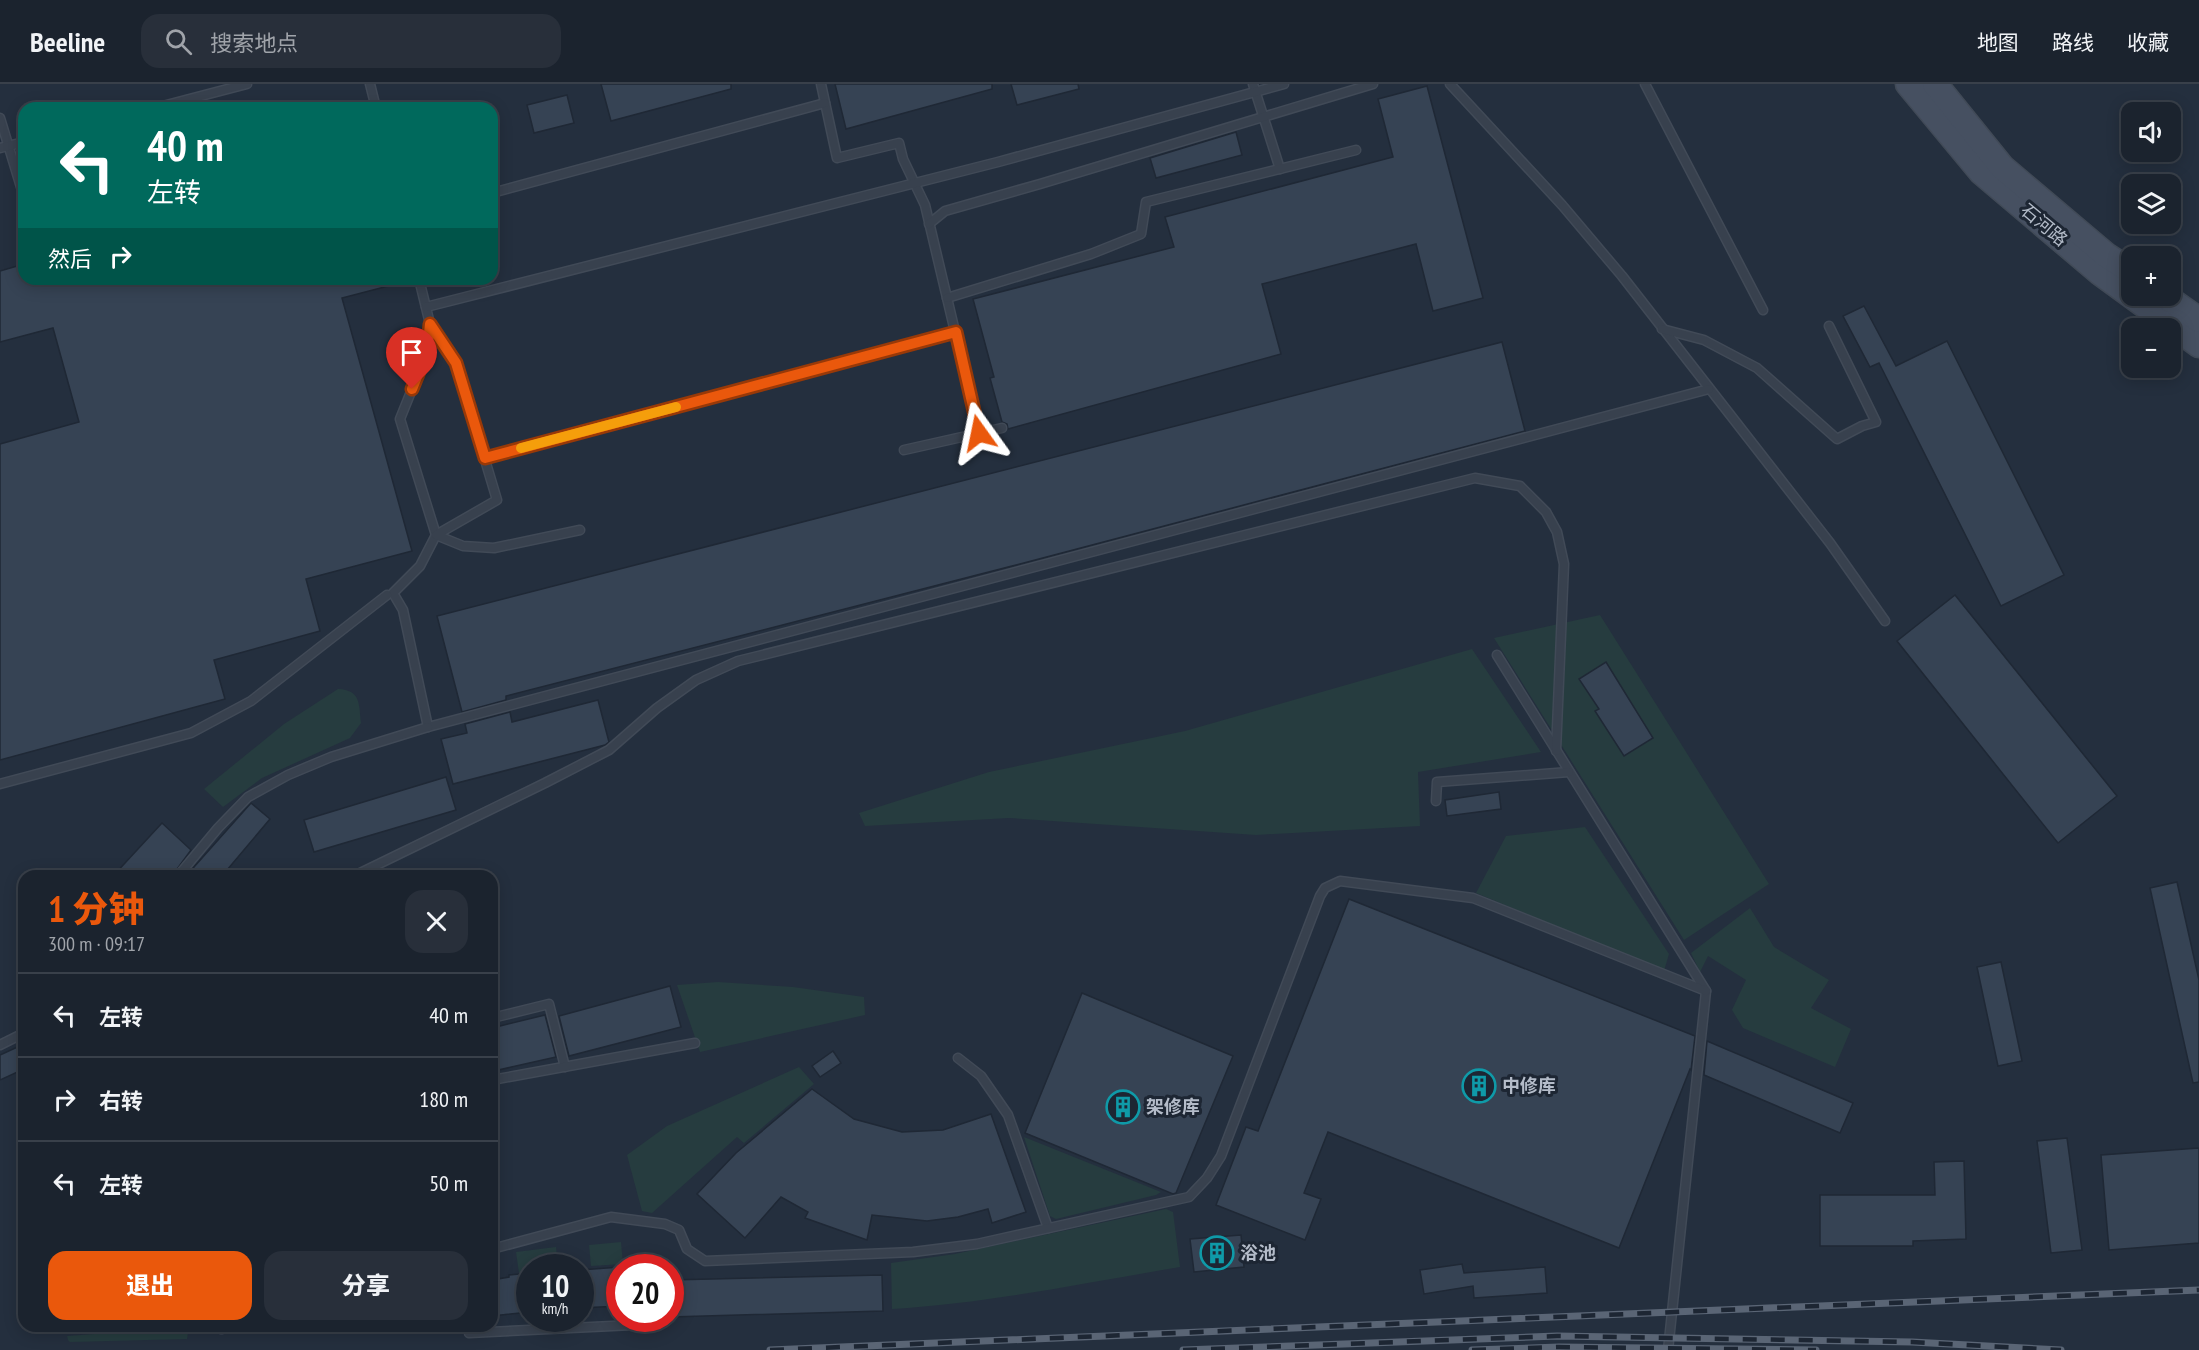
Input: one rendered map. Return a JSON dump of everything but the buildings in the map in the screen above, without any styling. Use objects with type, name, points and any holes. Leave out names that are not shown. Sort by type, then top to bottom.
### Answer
[{"type":"main road","name":"石河路","points":[[1908,84],[1981,172],[2099,272],[2199,345]]},
{"type":"main road","name":"石河路","points":[[1935,84],[2002,167],[2106,255],[2121,265]]},
{"type":"main road","points":[[2179,306],[2199,320]]},
{"type":"lane","points":[[177,102],[247,84]]},
{"type":"lane","points":[[370,84],[374,102]]},
{"type":"lane","points":[[820,84],[837,158],[899,143],[903,159],[925,205],[979,433]]},
{"type":"lane","points":[[426,307],[998,162],[1255,88],[1284,84]]},
{"type":"lane","points":[[929,224],[945,211],[1373,84]]},
{"type":"lane","points":[[1450,84],[1562,205],[1622,276],[1830,543],[1885,621]]},
{"type":"lane","points":[[1645,84],[1763,310]]},
{"type":"lane","points":[[1255,88],[1280,169]]},
{"type":"lane","points":[[498,191],[825,103]]},
{"type":"lane","points":[[0,118],[4,147],[18,182]]},
{"type":"lane","points":[[947,298],[1091,254],[1141,234],[1146,202],[1356,150]]},
{"type":"lane","points":[[420,285],[430,324],[427,352],[400,419],[436,535]]},
{"type":"lane","points":[[428,727],[403,610],[393,593],[420,566],[436,535],[497,500],[456,363],[430,324]]},
{"type":"lane","points":[[1662,329],[1704,340],[1757,368],[1837,438],[1862,426],[1876,423],[1829,326]]},
{"type":"lane","points":[[485,458],[956,332]]},
{"type":"lane","points":[[183,870],[248,797],[288,775],[332,757],[428,727],[1709,389]]},
{"type":"lane","points":[[904,450],[1002,428]]},
{"type":"lane","points":[[366,870],[609,750],[657,708],[696,680],[738,661],[1475,478],[1521,486],[1546,512],[1557,532],[1564,564],[1556,751]]},
{"type":"lane","points":[[436,535],[463,546],[494,548],[580,530]]},
{"type":"lane","points":[[0,784],[191,733],[251,700],[387,596]]},
{"type":"lane","points":[[1497,655],[1706,992],[1668,1350]]},
{"type":"lane","points":[[1436,801],[1437,782],[1569,772]]},
{"type":"lane","points":[[498,1247],[611,1217],[665,1224],[679,1230],[687,1249],[705,1261],[913,1252],[977,1244],[1189,1197],[1207,1179],[1221,1156],[1320,896],[1325,888],[1340,881],[1473,898],[1706,992]]},
{"type":"lane","points":[[498,1017],[549,1004],[565,1067]]},
{"type":"lane","points":[[0,1045],[18,1036]]},
{"type":"lane","points":[[498,1079],[695,1043]]},
{"type":"lane","points":[[958,1058],[981,1076],[1008,1115],[1048,1228]]},
{"type":"lane","points":[[498,1332],[606,1326]]},
{"type":"lane","points":[[469,1332],[490,1332]]},
{"type":"green space","points":[[1600,615],[1769,884],[1684,940],[1494,638]]},
{"type":"green space","points":[[1472,649],[1541,752],[1418,772],[1420,826],[1256,835],[1009,818],[865,826],[859,813],[989,772],[1185,731]]},
{"type":"green space","points":[[338,689],[351,692],[359,704],[361,723],[350,738],[262,778],[223,807],[204,789],[284,724]]},
{"type":"green space","points":[[1585,827],[1669,954],[1664,971],[1476,893],[1506,836]]},
{"type":"green space","points":[[1750,908],[1774,947],[1829,980],[1811,1008],[1851,1029],[1835,1067],[1743,1028],[1732,1010],[1746,980],[1708,956],[1700,972],[1691,953]]},
{"type":"green space","points":[[718,982],[793,987],[864,997],[865,1015],[700,1052],[677,985]]},
{"type":"green space","points":[[799,1067],[814,1084],[744,1143],[737,1137],[652,1213],[642,1211],[627,1155],[667,1126]]},
{"type":"green space","points":[[1024,1137],[1161,1192],[1056,1219],[1050,1216]]},
{"type":"green space","points":[[1166,1209],[1173,1212],[1180,1267],[1001,1297],[892,1309],[891,1263],[955,1254]]},
{"type":"green space","points":[[621,1242],[622,1254],[606,1254],[606,1265],[594,1266],[594,1254],[590,1254],[589,1245]]},
{"type":"green space","points":[[556,1247],[557,1254],[516,1254],[516,1252]]},
{"type":"green space","points":[[102,1332],[188,1332],[187,1339],[70,1342],[67,1336]]},
{"type":"railway","points":[[770,1350],[2199,1290]]},
{"type":"railway","points":[[1183,1350],[1557,1336],[1912,1342],[2061,1350]]},
{"type":"railway","points":[[1472,1350],[1559,1347],[1816,1350]]},
{"type":"slow traffic","points":[[521,448],[676,407]]},
{"type":"place","name":"中修库","points":[[1479,1086]]},
{"type":"place","name":"架修库","points":[[1123,1107]]},
{"type":"place","name":"浴池","points":[[1217,1253]]},
{"type":"route","points":[[412,389],[427,352],[430,324],[456,363],[485,458],[956,332],[979,433]]}]
